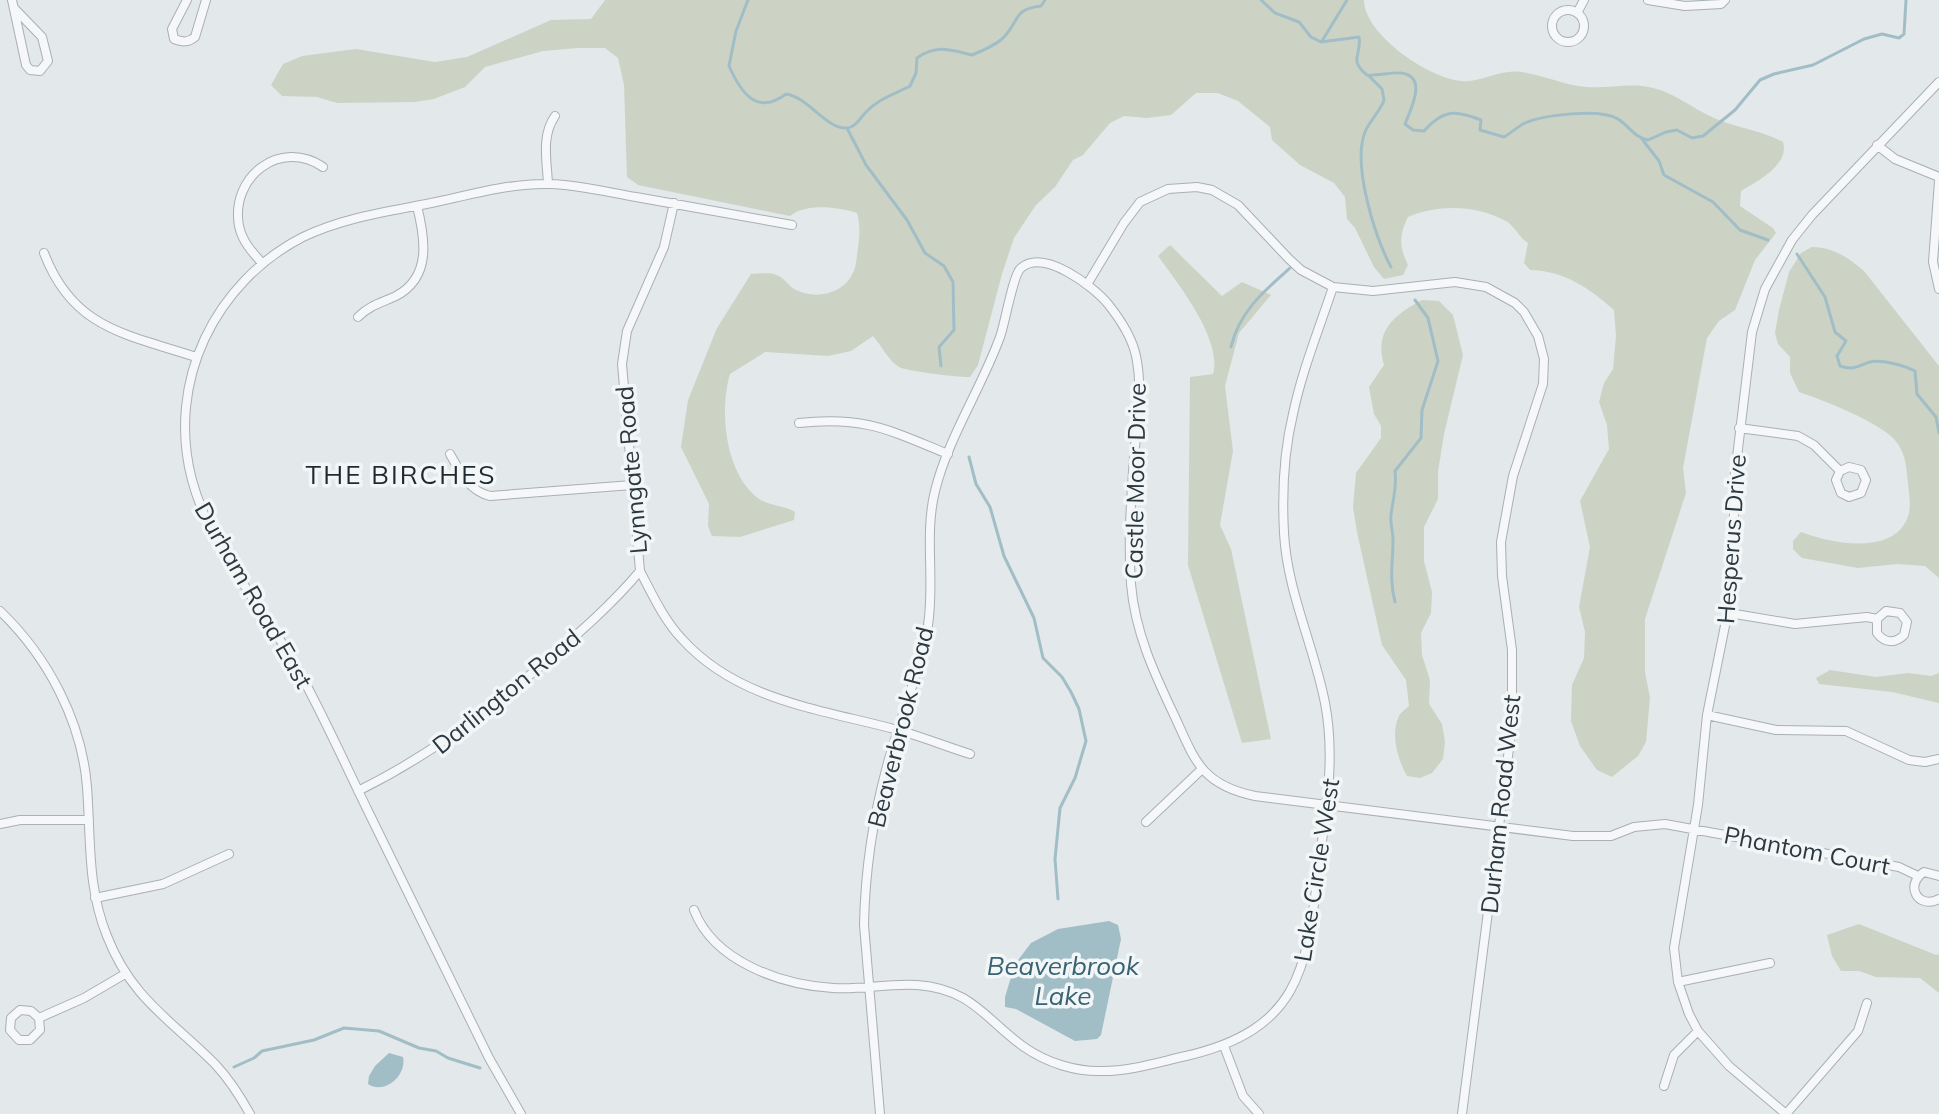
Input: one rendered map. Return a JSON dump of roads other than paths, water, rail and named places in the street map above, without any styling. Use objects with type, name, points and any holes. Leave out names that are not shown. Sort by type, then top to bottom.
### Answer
[{"type":"street","points":[[187,0],[172,29],[174,39],[180,41],[191,41],[195,37],[206,0]]},
{"type":"street","points":[[1577,13],[1584,0]]},
{"type":"street","points":[[1648,0],[1685,6],[1721,4],[1725,0]]},
{"type":"street","points":[[13,4],[42,37],[48,61],[40,71],[30,70],[26,65],[13,4]]},
{"type":"street","name":"Hesperus Drive","points":[[1786,1114],[1729,1066],[1698,1031],[1678,982],[1675,933],[1694,829],[1707,715],[1729,613],[1734,567],[1735,474],[1752,332],[1757,308],[1782,253],[1877,145],[1939,82]]},
{"type":"street","points":[[548,184],[546,141],[555,116]]},
{"type":"street","points":[[1877,145],[1895,159],[1939,179],[1933,262],[1939,289]]},
{"type":"street","points":[[262,263],[247,245],[239,226],[238,204],[250,175],[268,162],[288,157],[308,159],[323,167]]},
{"type":"street","name":"Durham Road East","points":[[521,1114],[489,1058],[302,676],[222,548],[198,499],[191,476],[186,431],[186,407],[196,357],[203,338],[226,301],[262,263],[305,236],[325,228],[417,206],[509,187],[548,184],[792,225]]},
{"type":"street","name":"Durham Road West","points":[[1088,283],[1140,202],[1168,189],[1212,190],[1232,200],[1295,264],[1333,287],[1373,291],[1455,282],[1486,287],[1502,294],[1524,312],[1541,348],[1543,384],[1513,476],[1501,542],[1502,576],[1512,650],[1510,752],[1462,1114]]},
{"type":"street","name":"Lynngate Road","points":[[674,203],[664,247],[632,316],[623,348],[622,381],[640,571],[679,637],[718,670],[762,694],[898,730],[970,754]]},
{"type":"street","points":[[358,317],[368,307],[400,294],[417,277],[426,245],[417,206]]},
{"type":"street","points":[[44,253],[62,289],[91,318],[116,330],[196,357]]},
{"type":"street","name":"Castle Moor Drive","points":[[1027,264],[1055,268],[1088,283],[1131,339],[1136,357],[1139,403],[1130,551],[1134,607],[1147,655],[1201,770]]},
{"type":"street","name":"Beaverbrook Road","points":[[880,1114],[867,986],[864,925],[867,865],[880,796],[914,683],[928,622],[931,512],[939,475],[994,353],[1015,276],[1027,264]]},
{"type":"street","name":"Lake Circle West","points":[[694,910],[706,933],[724,950],[757,969],[816,986],[917,985],[948,992],[979,1007],[1026,1048],[1054,1062],[1083,1070],[1121,1070],[1224,1046],[1268,1019],[1300,974],[1310,938],[1332,760],[1320,680],[1286,555],[1284,512],[1292,415],[1333,287]]},
{"type":"street","points":[[799,423],[857,421],[888,429],[948,454]]},
{"type":"street","points":[[1739,428],[1798,436],[1814,445],[1840,471]]},
{"type":"street","points":[[450,454],[467,481],[482,494],[490,496],[632,485]]},
{"type":"street","name":"Darlington Road","points":[[358,791],[404,768],[462,730],[596,619],[640,571]]},
{"type":"street","points":[[0,611],[4,622],[24,637],[49,674],[70,718],[85,767],[91,880],[107,937],[125,974],[151,1007],[215,1064],[250,1114]]},
{"type":"street","points":[[1729,613],[1795,624],[1856,617],[1877,619]]},
{"type":"street","points":[[1707,715],[1776,730],[1837,730],[1855,734],[1909,760],[1925,762],[1939,759]]},
{"type":"street","points":[[1146,822],[1201,770],[1243,794],[1499,827],[1594,837],[1611,836],[1648,824],[1694,829]]},
{"type":"street","points":[[0,824],[20,820],[89,820]]},
{"type":"street","name":"Phantom Court","points":[[1694,829],[1899,867],[1918,876],[1930,872],[1939,876]]},
{"type":"street","points":[[95,898],[163,884],[229,854]]},
{"type":"street","name":"Phantom Court","points":[[1918,876],[1913,887],[1918,898],[1929,903],[1939,899]]},
{"type":"street","points":[[1678,982],[1770,963]]},
{"type":"street","points":[[39,1018],[84,998],[125,974]]},
{"type":"street","points":[[1786,1114],[1858,1031],[1867,1003]]},
{"type":"street","points":[[1664,1086],[1674,1055],[1698,1031]]},
{"type":"street","points":[[1224,1046],[1243,1096],[1259,1114]]},
{"type":"water","name":"Beaverbrook Lake","points":[[1109,921],[1118,925],[1121,939],[1101,1035],[1097,1039],[1075,1041],[1016,1009],[1005,1007],[1015,964],[1031,943],[1058,929]]},
{"type":"water","points":[[389,1053],[403,1057],[398,1076],[381,1087],[368,1084],[375,1066]]},
{"type":"waterway","points":[[748,0],[736,31],[729,66],[745,93],[758,102],[767,103],[786,94],[794,96],[832,124],[847,128],[876,104],[910,86],[916,73],[917,58],[937,50],[972,55],[984,50],[1002,39],[1021,13],[1041,6],[1045,0]]},
{"type":"waterway","points":[[1261,0],[1275,13],[1299,22],[1311,37],[1321,42],[1359,37],[1357,61],[1367,75],[1409,75],[1416,86],[1405,124],[1413,130],[1424,131],[1444,115],[1457,113],[1481,120],[1480,130],[1504,137],[1533,120],[1558,115],[1598,114],[1618,119],[1635,134],[1648,140],[1677,130],[1692,138],[1703,136],[1735,110],[1760,80],[1813,65],[1864,39],[1882,34],[1899,38],[1904,34],[1906,0]]},
{"type":"waterway","points":[[1322,41],[1347,0]]},
{"type":"waterway","points":[[1369,76],[1382,89],[1384,100],[1365,132],[1361,163],[1363,181],[1372,220],[1391,267]]},
{"type":"waterway","points":[[847,128],[866,165],[907,220],[925,253],[944,266],[953,282],[954,330],[939,347],[941,366]]},
{"type":"waterway","points":[[1642,139],[1659,161],[1664,175],[1713,202],[1740,230],[1768,240]]},
{"type":"waterway","points":[[1797,254],[1825,297],[1835,332],[1846,341],[1837,356],[1840,366],[1853,368],[1881,361],[1915,371],[1917,394],[1936,417],[1939,433]]},
{"type":"waterway","points":[[1231,347],[1246,313],[1290,268]]},
{"type":"waterway","points":[[1395,602],[1391,518],[1395,471],[1421,438],[1422,410],[1438,361],[1428,318],[1415,300]]},
{"type":"waterway","points":[[969,457],[976,484],[990,507],[1004,556],[1034,618],[1043,658],[1062,677],[1071,692],[1079,709],[1086,741],[1075,778],[1060,808],[1055,859],[1058,899]]},
{"type":"waterway","points":[[234,1067],[262,1051],[314,1040],[344,1028],[379,1031],[480,1068]]},
{"type":"district","name":"THE BIRCHES","points":[[401,474]]}]
